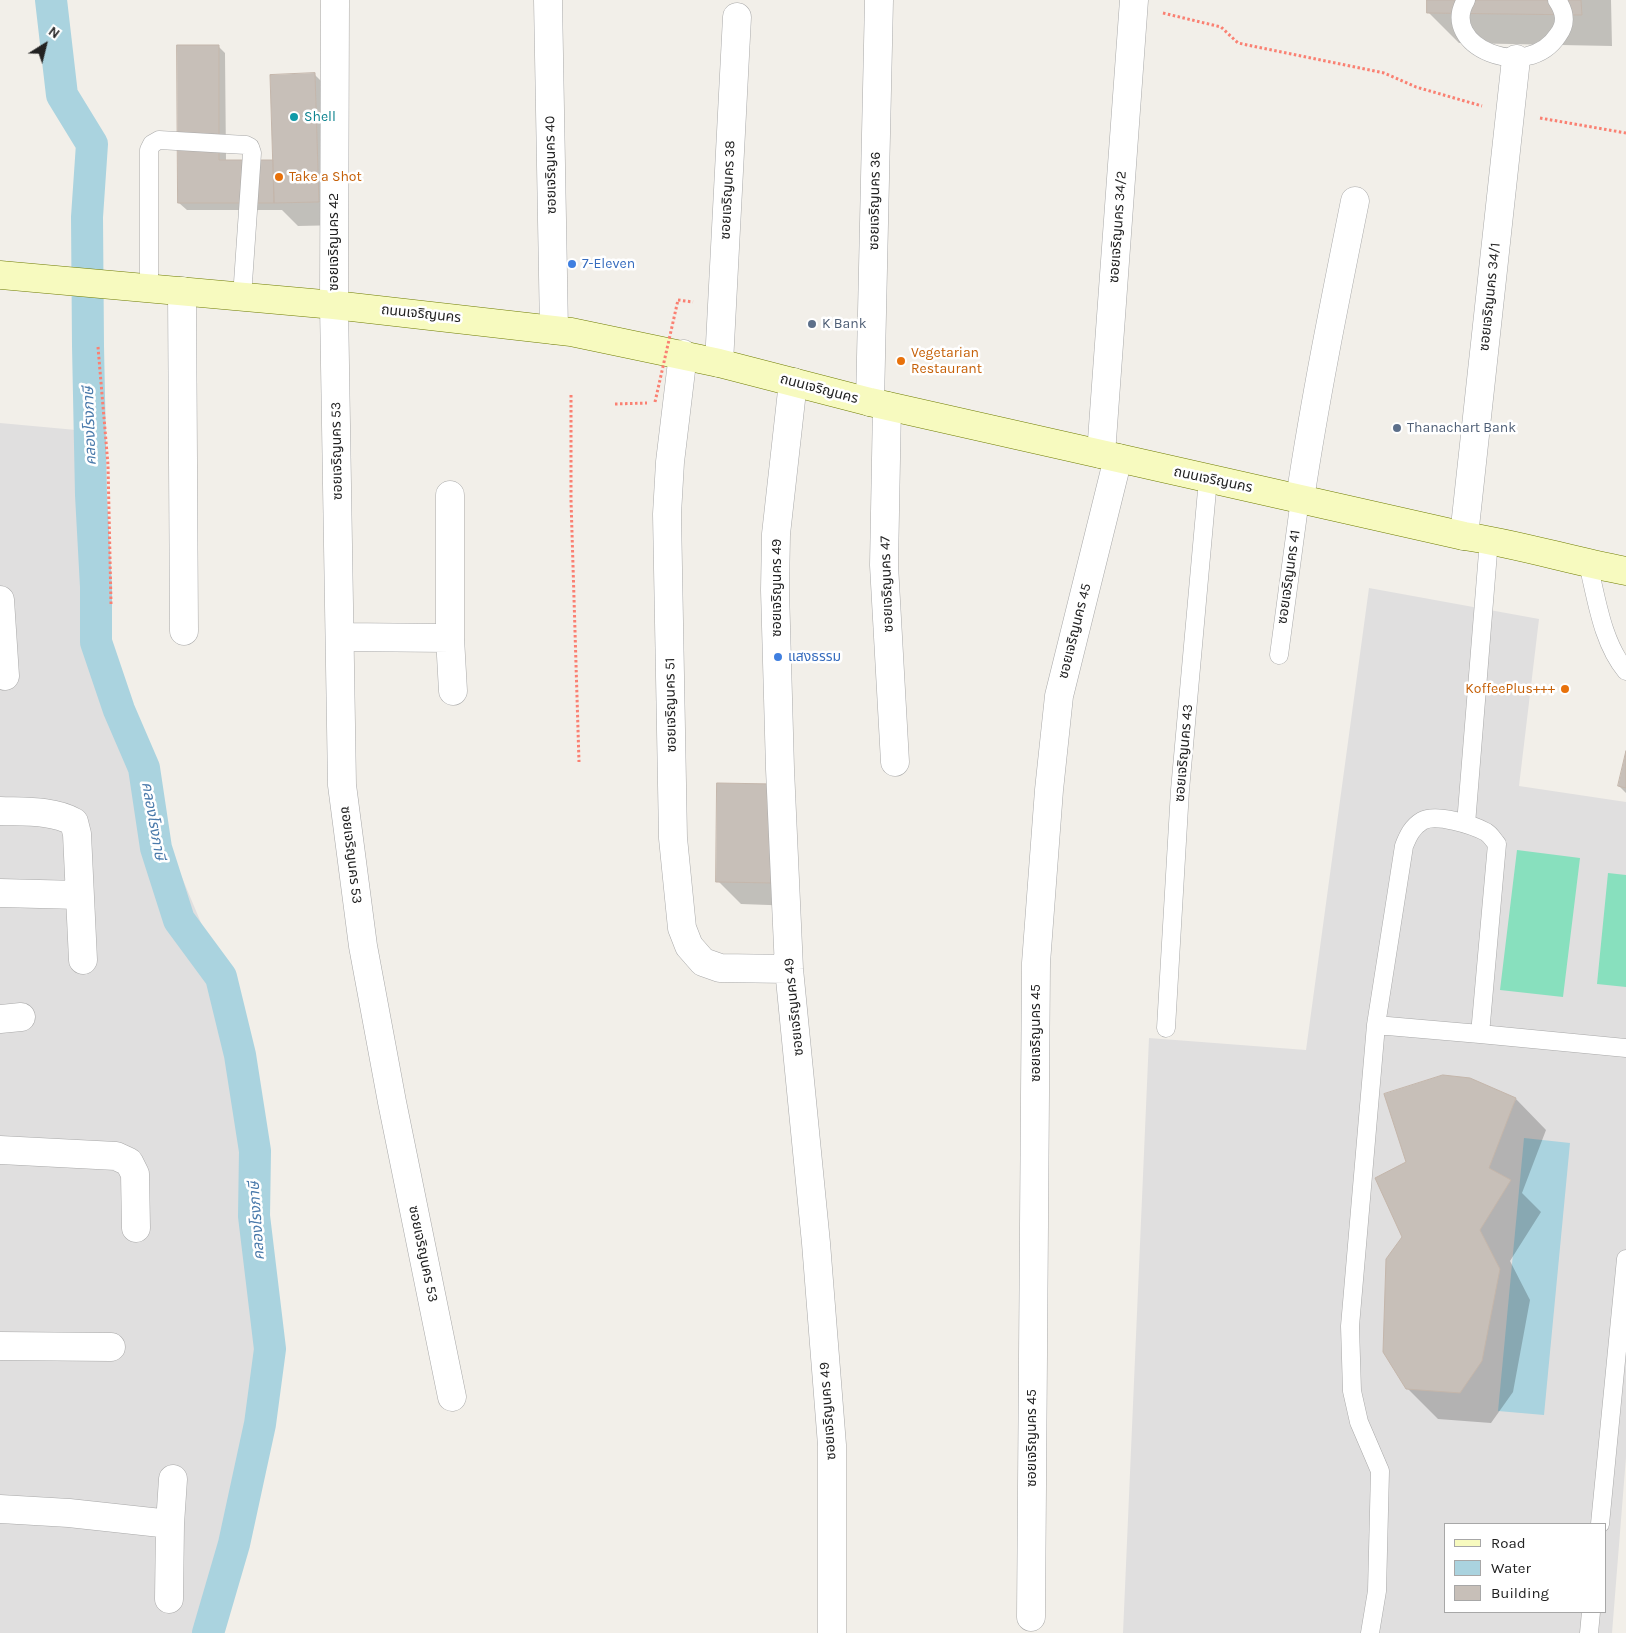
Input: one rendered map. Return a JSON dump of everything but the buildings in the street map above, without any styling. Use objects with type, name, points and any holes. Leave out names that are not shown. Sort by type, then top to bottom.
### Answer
[{"type":"main road","name":"ถนนเจริญนคร","points":[[0,275],[334,305],[554,330],[683,354],[878,404],[1626,571]]},
{"type":"street","name":"ซอยเจริญนคร 42","points":[[334,305],[335,0]]},
{"type":"street","name":"ซอยเจริญนคร 40","points":[[548,0],[554,330]]},
{"type":"street","name":"ซอยเจริญนคร 36","points":[[878,404],[879,0]]},
{"type":"street","name":"ซอยเจริญนคร 34/2","points":[[1110,456],[1134,2]]},
{"type":"street","name":"ซอยเจริญนคร 38","points":[[719,363],[737,17]]},
{"type":"street","name":"ซอยเจริญนคร 34/1","points":[[1476,538],[1516,59]]},
{"type":"street","points":[[1300,499],[1324,353],[1355,202]]},
{"type":"street","points":[[182,291],[184,631]]},
{"type":"street","name":"ซอยเจริญนคร 53","points":[[334,305],[342,785],[363,946],[392,1102],[452,1397]]},
{"type":"street","name":"ซอยเจริญนคร 51","points":[[683,354],[670,462],[667,514],[673,838],[682,928],[689,946],[703,962],[720,968],[789,969]]},
{"type":"street","name":"ซอยเจริญนคร 49","points":[[793,382],[776,534],[775,590],[789,969],[815,1233],[832,1445],[832,1633]]},
{"type":"street","name":"ซอยเจริญนคร 47","points":[[878,404],[884,565],[896,762]]},
{"type":"street","name":"ซอยเจริญนคร 45","points":[[1031,1617],[1036,963],[1059,696],[1110,456]]},
{"type":"street","points":[[450,495],[450,638],[454,690]]},
{"type":"street","points":[[0,600],[5,676]]},
{"type":"street","points":[[340,637],[450,638]]},
{"type":"street","points":[[0,811],[45,814],[64,817],[74,822],[77,834],[83,960]]},
{"type":"street","points":[[0,892],[79,895]]},
{"type":"street","points":[[0,1150],[116,1156],[129,1162],[135,1174],[136,1228]]},
{"type":"street","points":[[0,1346],[111,1347]]},
{"type":"street","points":[[169,1599],[173,1479]]},
{"type":"street","points":[[0,1509],[69,1513],[170,1524]]},
{"type":"lane","points":[[1466,0],[1463,6],[1462,27],[1468,39],[1476,46],[1516,59],[1533,56],[1543,51],[1556,38],[1564,26],[1563,11],[1556,0]]},
{"type":"lane","points":[[149,288],[149,150],[152,144],[159,140],[246,145],[250,147],[252,153],[242,297]]},
{"type":"lane","name":"ซอยเจริญนคร 43","points":[[1166,1028],[1180,790],[1208,479]]},
{"type":"lane","name":"ซอยเจริญนคร 41","points":[[1279,655],[1300,499]]},
{"type":"lane","points":[[1466,824],[1476,538]]},
{"type":"lane","points":[[1588,564],[1608,642],[1626,671]]},
{"type":"lane","points":[[1370,1633],[1376,1592],[1380,1471],[1359,1422],[1352,1391],[1350,1326],[1376,1025],[1404,846],[1411,831],[1422,821],[1430,818],[1466,824],[1488,833],[1496,844],[1480,1034]]},
{"type":"lane","points":[[1376,1025],[1626,1048]]},
{"type":"lane","points":[[1600,1523],[1626,1259]]},
{"type":"lane","points":[[1589,1633],[1591,1613]]},
{"type":"path","points":[[1134,2],[1222,27],[1238,43],[1384,73],[1416,87],[1510,114],[1626,133]]},
{"type":"path","points":[[615,404],[655,402],[678,300]]},
{"type":"path","points":[[98,347],[108,465],[111,604]]},
{"type":"path","points":[[571,395],[571,500],[579,762]]},
{"type":"shaded area","points":[[0,423],[98,432],[111,650],[165,837],[246,1030],[269,1439],[224,1633],[0,1633]]},
{"type":"shaded area","points":[[1369,588],[1539,619],[1519,786],[1626,802],[1626,1457],[1612,1633],[1123,1633],[1149,1038],[1306,1050]]},
{"type":"green space","points":[[1517,850],[1580,858],[1563,997],[1500,990]]},
{"type":"green space","points":[[1608,873],[1626,875],[1626,987],[1597,984]]},
{"type":"water","points":[[1524,1138],[1570,1143],[1544,1415],[1498,1411]]},
{"type":"waterway","name":"คลองโรงภาษี","points":[[51,0],[62,95],[92,144],[87,217],[88,346],[96,642],[119,710],[144,768],[156,848],[179,920],[221,977],[240,1055],[255,1151],[254,1216],[270,1349],[260,1424],[234,1544],[208,1633]]},
{"type":"place","name":"Shell","points":[[294,117]]},
{"type":"place","name":"Take a Shot","points":[[279,177]]},
{"type":"place","name":"7-Eleven","points":[[572,264]]},
{"type":"place","name":"K Bank","points":[[812,324]]},
{"type":"place","name":"Vegetarian Restaurant","points":[[901,361]]},
{"type":"place","name":"Thanachart Bank","points":[[1397,428]]},
{"type":"place","name":"แสงธรรม","points":[[778,657]]},
{"type":"place","name":"KoffeePlus+++","points":[[1565,689]]}]
